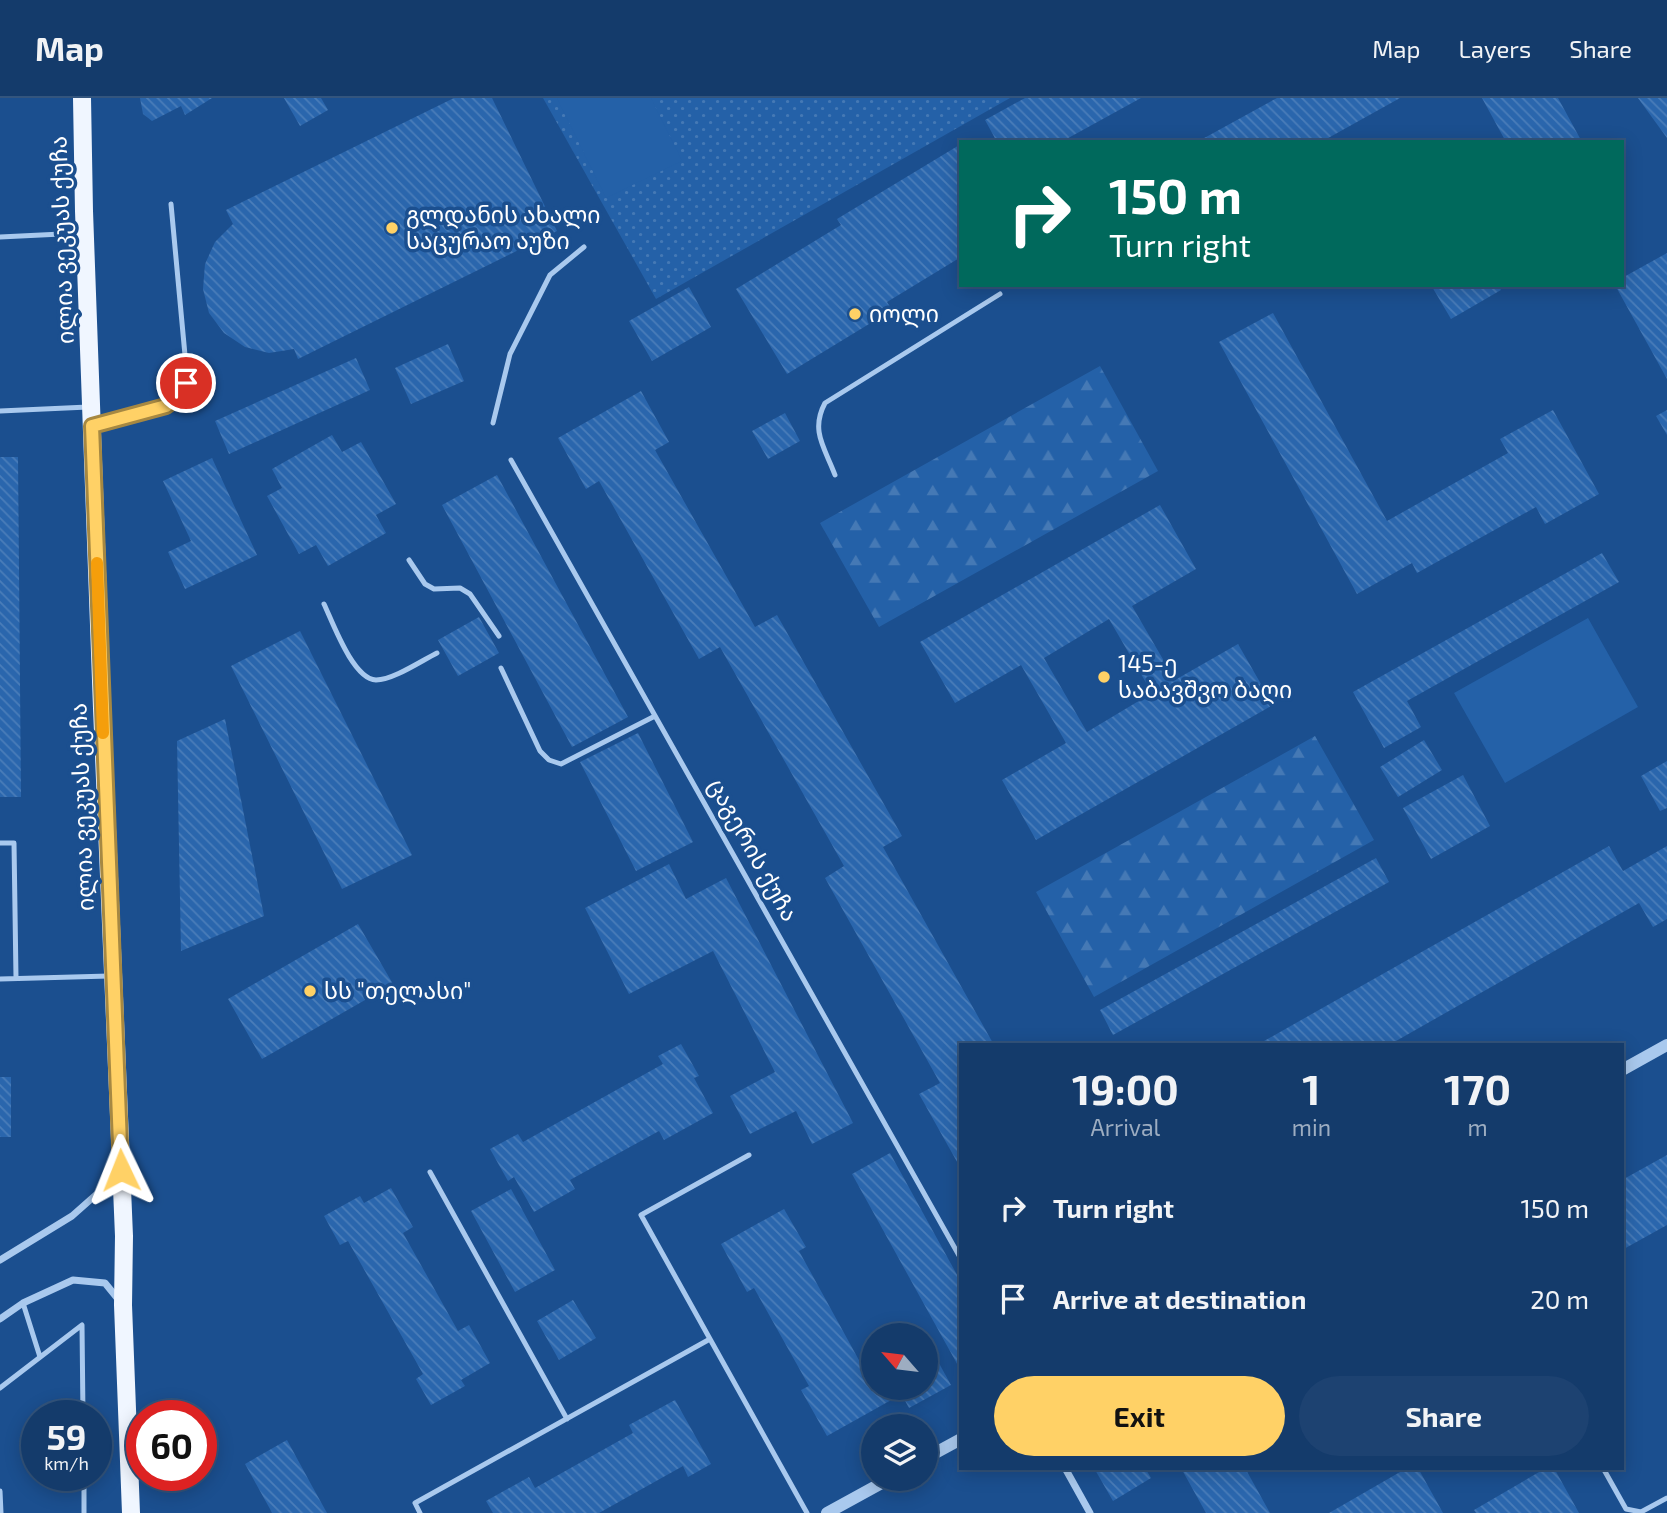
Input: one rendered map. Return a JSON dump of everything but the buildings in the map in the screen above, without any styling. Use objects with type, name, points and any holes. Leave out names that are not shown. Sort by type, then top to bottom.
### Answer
[{"type":"main road","name":"ილია ვეკუას ქუჩა","points":[[82,98],[92,426],[124,1236],[123,1305],[131,1513]]},
{"type":"street","points":[[1624,1069],[1667,1045]]},
{"type":"street","points":[[0,1260],[72,1216],[98,1193],[120,1148]]},
{"type":"street","points":[[0,1319],[23,1303],[73,1280],[106,1283],[123,1305]]},
{"type":"street","points":[[938,1451],[959,1440]]},
{"type":"street","points":[[1066,1470],[1090,1513]]},
{"type":"street","points":[[827,1513],[867,1491]]},
{"type":"lane","points":[[92,426],[166,406],[180,396],[186,383],[171,204]]},
{"type":"lane","points":[[0,237],[85,233]]},
{"type":"lane","points":[[494,423],[510,354],[544,286],[550,275],[584,247]]},
{"type":"lane","points":[[835,475],[817,430],[819,414],[825,403],[1000,294]]},
{"type":"lane","points":[[0,411],[92,407]]},
{"type":"lane","name":"ცაგერის ქუჩა","points":[[511,460],[959,1255]]},
{"type":"lane","points":[[409,560],[425,584],[434,589],[460,587],[470,594],[499,636]]},
{"type":"lane","points":[[324,604],[345,648],[366,677],[376,680],[389,677],[437,653]]},
{"type":"lane","points":[[501,668],[540,751],[549,760],[561,764],[655,716]]},
{"type":"lane","points":[[0,843],[13,843],[16,978]]},
{"type":"lane","points":[[0,979],[113,976]]},
{"type":"lane","points":[[748,1155],[641,1214],[807,1513]]},
{"type":"lane","points":[[430,1172],[567,1419]]},
{"type":"lane","points":[[23,1303],[40,1357]]},
{"type":"lane","points":[[0,1388],[82,1325],[83,1400]]},
{"type":"lane","points":[[420,1513],[415,1503],[710,1339]]},
{"type":"lane","points":[[1604,1470],[1626,1509],[1641,1512],[1667,1498]]},
{"type":"lane","points":[[0,1491],[1,1513]]},
{"type":"lane","points":[[83,1491],[84,1513]]},
{"type":"green space","points":[[543,98],[1010,98],[656,299]]},
{"type":"green space","points":[[557,98],[651,98],[682,161],[606,198]]},
{"type":"green space","points":[[1100,366],[1158,471],[879,627],[820,523]]},
{"type":"green space","points":[[1588,618],[1638,707],[1505,783],[1454,693]]},
{"type":"green space","points":[[1315,736],[1374,840],[1094,997],[1036,892]]},
{"type":"slow traffic","points":[[97,563],[103,733]]},
{"type":"place","name":"გლდანის ახალი საცურაო აუზი","points":[[392,228]]},
{"type":"place","name":"იოლი","points":[[855,314]]},
{"type":"place","name":"145-ე საბავშვო ბაღი","points":[[1104,677]]},
{"type":"place","name":"სს \"თელასი\"","points":[[310,991]]},
{"type":"route","points":[[121,1170],[92,426],[166,406],[180,396],[186,383]]}]
